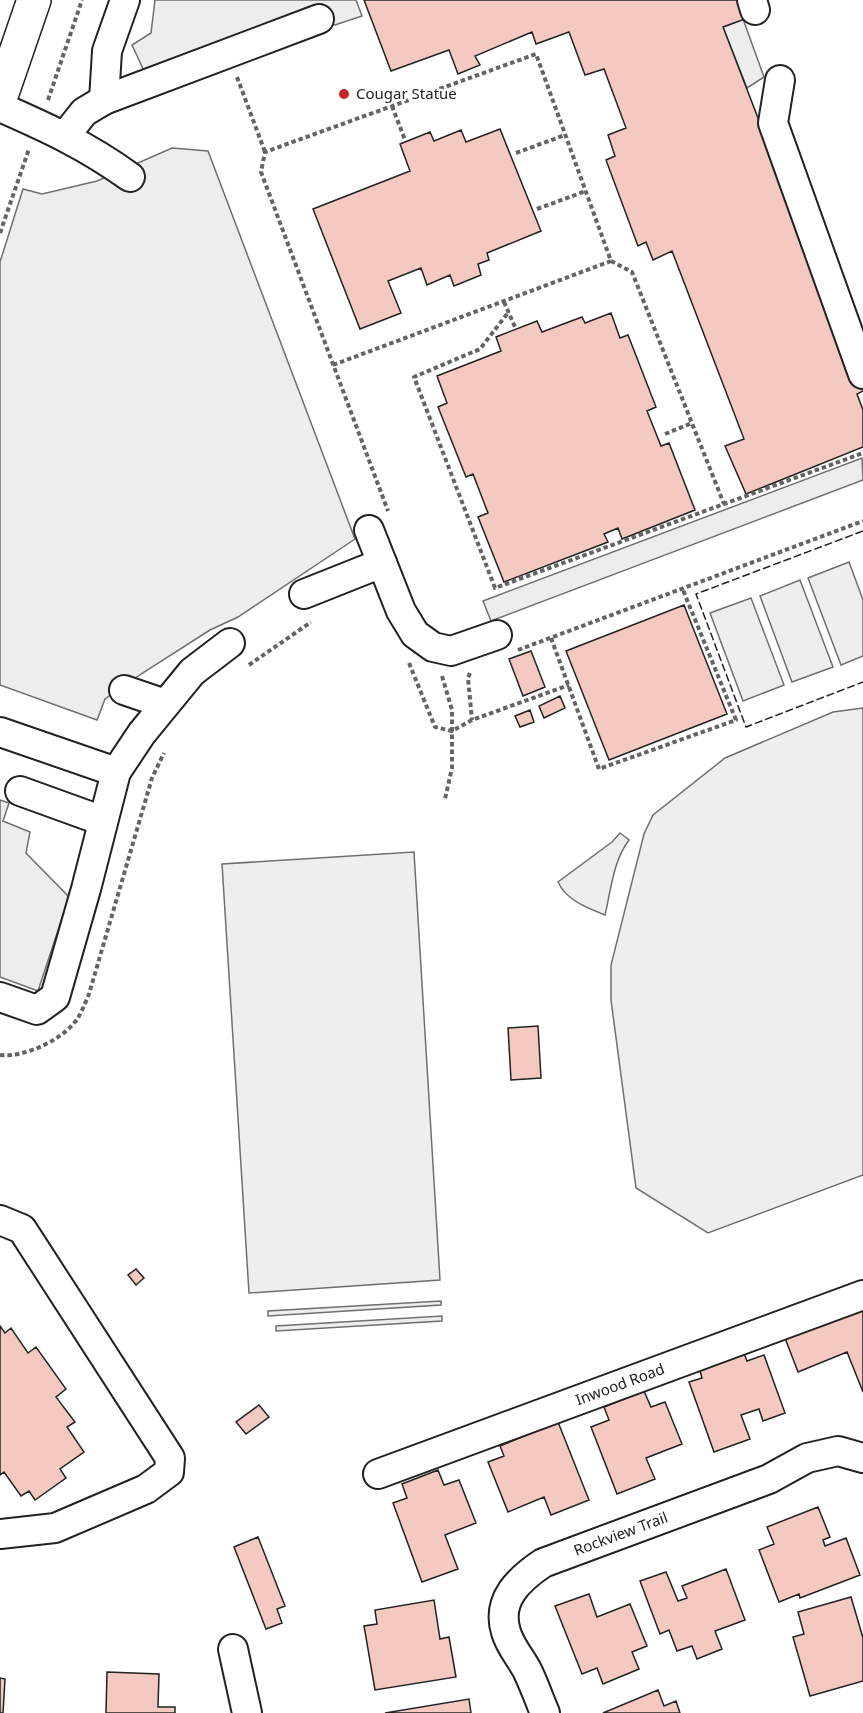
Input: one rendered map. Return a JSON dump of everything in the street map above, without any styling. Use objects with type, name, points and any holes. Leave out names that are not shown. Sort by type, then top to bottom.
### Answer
[{"type":"main road","points":[[0,99],[34,0]]},
{"type":"street","points":[[104,100],[107,51],[125,0]]},
{"type":"street","points":[[65,136],[84,112],[104,100],[319,19]]},
{"type":"street","points":[[780,80],[773,123],[863,374]]},
{"type":"street","points":[[0,107],[65,136],[105,159],[130,177]]},
{"type":"street","points":[[381,526],[382,563],[401,611],[415,634],[433,647],[451,651],[504,644]]},
{"type":"street","points":[[311,606],[382,563]]},
{"type":"street","points":[[0,997],[37,1010],[55,997],[116,772],[142,734],[192,672],[230,643]]},
{"type":"street","points":[[124,690],[165,704]]},
{"type":"street","points":[[0,732],[116,772]]},
{"type":"street","points":[[20,791],[103,820]]},
{"type":"street","points":[[0,1220],[22,1229],[170,1458],[169,1472],[146,1490],[55,1528],[0,1534]]},
{"type":"street","name":"Inwood Road","points":[[378,1474],[863,1295]]},
{"type":"street","name":"Rockview Trail","points":[[545,1713],[526,1669],[506,1632],[504,1615],[509,1596],[522,1577],[543,1563],[769,1479],[807,1458],[838,1452],[863,1458]]},
{"type":"street","points":[[233,1649],[247,1713]]},
{"type":"path","points":[[265,152],[536,54],[611,261],[632,272],[724,504]]},
{"type":"path","points":[[236,73],[265,152],[261,171],[333,365],[381,526]]},
{"type":"path","points":[[392,106],[405,140]]},
{"type":"path","points":[[516,153],[565,135]]},
{"type":"path","points":[[537,209],[586,191]]},
{"type":"path","points":[[333,365],[611,261]]},
{"type":"path","points":[[504,302],[507,314],[515,327]]},
{"type":"path","points":[[507,314],[480,349],[414,377],[495,588],[863,453]]},
{"type":"path","points":[[665,434],[692,423]]},
{"type":"path","points":[[504,644],[551,638],[863,521]]},
{"type":"path","points":[[551,638],[599,769],[736,720],[683,590]]},
{"type":"path","points":[[243,669],[311,606]]},
{"type":"path","points":[[433,647],[452,710],[452,768],[444,799]]},
{"type":"path","points":[[406,656],[435,727],[452,731],[472,720],[569,685]]},
{"type":"path","points":[[472,668],[468,678],[472,720]]},
{"type":"path","points":[[0,1055],[26,1053],[46,1045],[79,1018],[89,994],[152,778],[165,751]]},
{"type":"shaded area","points":[[155,0],[356,0],[362,16],[335,25],[300,16],[146,75],[132,45],[151,33]]},
{"type":"shaded area","points":[[743,19],[764,77],[747,88],[723,27]]},
{"type":"shaded area","points":[[172,148],[208,151],[355,539],[238,617],[210,630],[105,699],[97,720],[0,685],[0,262],[23,189],[42,194],[97,181]]},
{"type":"shaded area","points":[[862,458],[863,480],[491,621],[483,601]]},
{"type":"shaded area","points":[[849,562],[863,600],[863,656],[841,665],[808,578]]},
{"type":"shaded area","points":[[800,580],[833,667],[792,682],[760,596]]},
{"type":"shaded area","points":[[751,598],[784,685],[743,701],[710,613]]},
{"type":"shaded area","points":[[863,708],[863,1175],[708,1233],[636,1188],[611,1000],[611,965],[644,834],[653,815],[725,758],[833,712]]},
{"type":"shaded area","points":[[0,800],[9,803],[3,821],[30,832],[26,853],[69,897],[38,991],[0,977]]},
{"type":"shaded area","points":[[620,833],[629,840],[616,866],[605,915],[572,899],[558,882],[612,842]]},
{"type":"shaded area","points":[[414,852],[440,1280],[249,1293],[222,864]]},
{"type":"shaded area","points":[[441,1301],[441,1305],[268,1316],[268,1311]]},
{"type":"shaded area","points":[[442,1316],[442,1321],[276,1331],[276,1326]]},
{"type":"building","points":[[364,0],[747,0],[753,16],[723,27],[863,391],[857,394],[863,410],[863,447],[746,494],[725,446],[744,439],[672,251],[653,260],[646,242],[638,246],[606,160],[615,156],[608,135],[626,128],[604,69],[585,75],[569,32],[536,44],[532,32],[475,56],[480,65],[458,74],[449,50],[391,71]]},
{"type":"building","points":[[500,129],[541,231],[487,253],[489,260],[478,264],[481,275],[454,286],[450,275],[427,285],[421,268],[388,281],[401,313],[360,329],[313,209],[410,171],[400,144],[430,132],[434,141],[461,130],[466,142]]},
{"type":"building","points":[[611,313],[620,338],[628,335],[656,407],[647,411],[661,446],[669,443],[695,510],[622,539],[618,528],[604,534],[608,542],[504,582],[478,517],[488,513],[473,474],[466,477],[438,407],[447,403],[437,376],[501,351],[496,337],[537,321],[542,332],[582,317],[585,323]]},
{"type":"building","points":[[684,605],[727,714],[609,760],[566,651]]},
{"type":"building","points":[[531,651],[545,687],[523,696],[509,659]]},
{"type":"building","points":[[560,696],[565,708],[544,718],[539,706]]},
{"type":"building","points":[[530,710],[534,722],[520,727],[515,716]]},
{"type":"building","points":[[538,1026],[541,1078],[511,1080],[508,1028]]},
{"type":"building","points":[[136,1269],[144,1278],[136,1285],[128,1275]]},
{"type":"building","points":[[863,1308],[863,1392],[847,1352],[798,1372],[785,1338]]},
{"type":"building","points":[[0,1326],[5,1333],[11,1328],[28,1353],[36,1347],[66,1389],[56,1397],[75,1422],[67,1427],[84,1452],[60,1469],[66,1478],[35,1500],[29,1491],[21,1496],[4,1472],[0,1475]]},
{"type":"building","points":[[743,1351],[747,1361],[764,1355],[785,1413],[763,1421],[759,1409],[741,1415],[750,1439],[714,1452],[689,1382],[702,1378],[699,1367]]},
{"type":"building","points":[[644,1391],[651,1407],[665,1402],[682,1444],[646,1458],[655,1479],[617,1494],[591,1427],[609,1420],[604,1407]]},
{"type":"building","points":[[259,1405],[269,1417],[246,1434],[236,1422]]},
{"type":"building","points":[[558,1422],[589,1500],[551,1515],[544,1497],[508,1512],[488,1462],[504,1456],[500,1446]]},
{"type":"building","points":[[438,1470],[444,1485],[459,1480],[476,1523],[445,1535],[458,1569],[422,1582],[393,1503],[407,1498],[402,1484]]},
{"type":"building","points":[[818,1507],[830,1537],[823,1540],[825,1546],[846,1538],[860,1575],[800,1598],[799,1594],[779,1602],[759,1550],[774,1544],[767,1527]]},
{"type":"building","points":[[258,1537],[285,1606],[277,1609],[282,1623],[266,1629],[234,1547]]},
{"type":"building","points":[[726,1569],[745,1620],[715,1631],[722,1649],[697,1659],[692,1646],[677,1651],[669,1630],[660,1634],[640,1581],[666,1572],[678,1601],[687,1598],[682,1586]]},
{"type":"building","points":[[589,1594],[597,1617],[630,1604],[647,1646],[632,1652],[639,1669],[603,1684],[597,1668],[582,1674],[555,1606]]},
{"type":"building","points":[[851,1597],[863,1638],[863,1681],[810,1696],[793,1637],[804,1634],[798,1612]]},
{"type":"building","points":[[434,1600],[440,1639],[449,1637],[456,1677],[375,1690],[364,1626],[377,1624],[375,1610]]},
{"type":"building","points":[[107,1672],[159,1674],[158,1707],[175,1707],[175,1713],[106,1713]]},
{"type":"building","points":[[0,1678],[5,1679],[3,1713],[0,1713]]},
{"type":"building","points":[[658,1690],[664,1706],[676,1701],[680,1713],[603,1713]]},
{"type":"building","points":[[469,1699],[471,1713],[385,1713]]},
{"type":"fence","points":[[863,531],[696,594],[746,727],[863,682]]},
{"type":"place","name":"Cougar Statue","points":[[344,94]]}]
